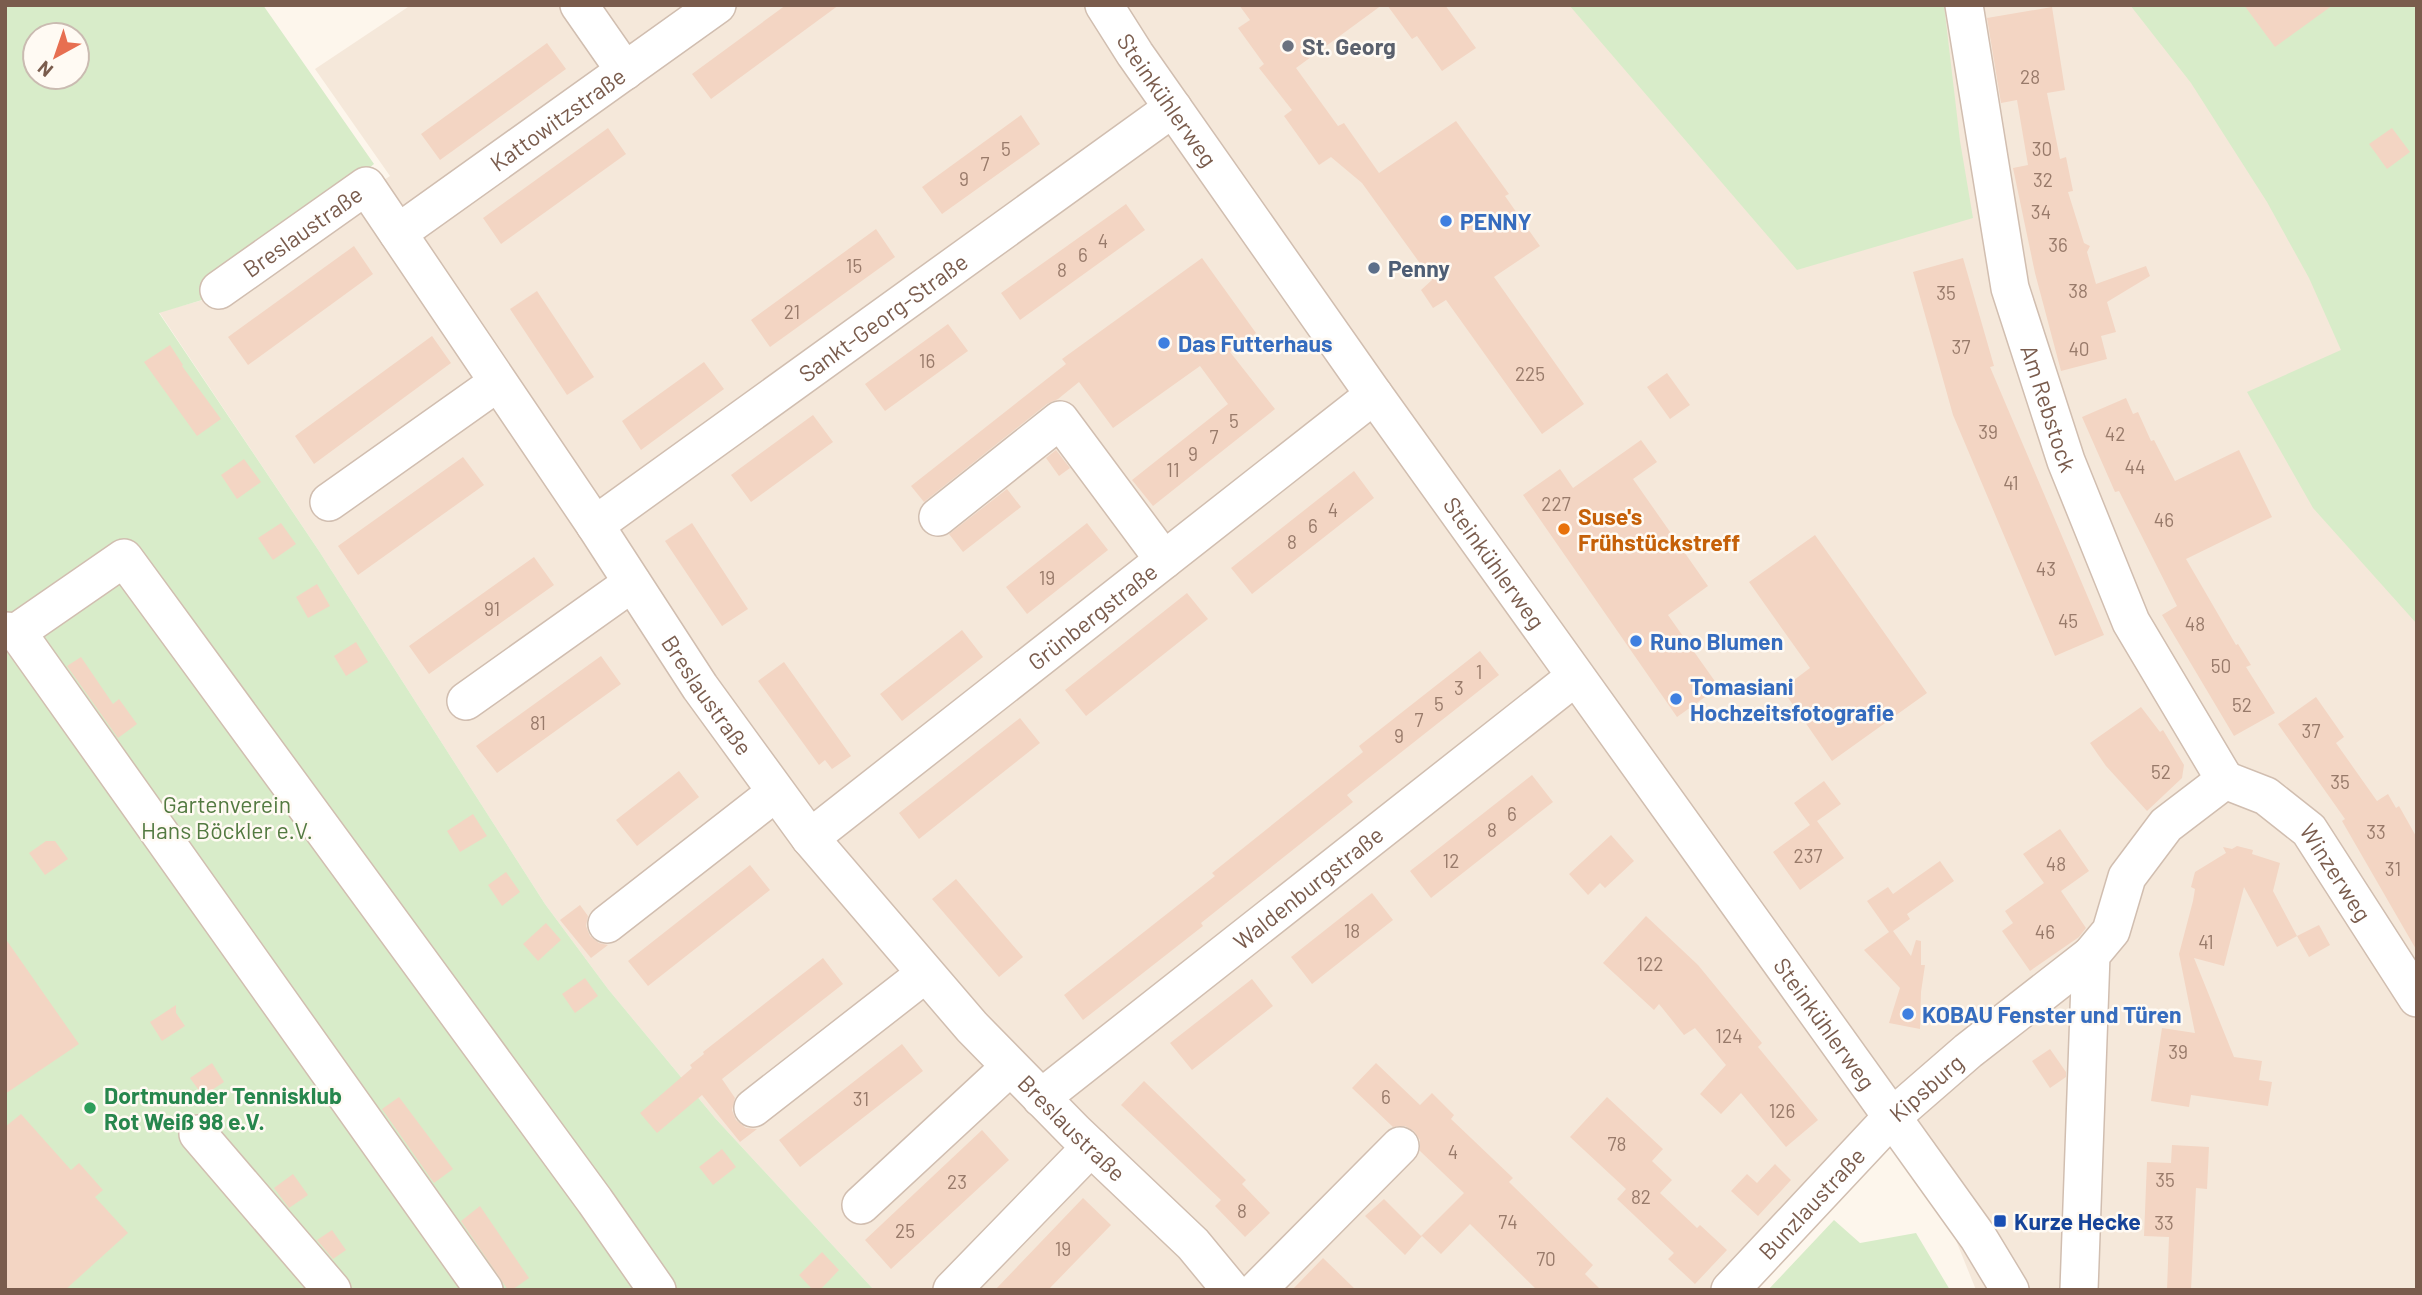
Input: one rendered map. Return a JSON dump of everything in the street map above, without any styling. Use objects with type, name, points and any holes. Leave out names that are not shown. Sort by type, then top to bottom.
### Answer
[{"type":"street","points":[[579,5],[625,71]]},
{"type":"street","name":"Kattowitzstraße","points":[[398,233],[718,5]]},
{"type":"street","name":"Steinkühlerweg","points":[[1104,5],[1374,395],[1892,1117]]},
{"type":"street","name":"Am Rebstock","points":[[1964,5],[2010,288],[2066,461],[2131,622],[2225,780]]},
{"type":"street","name":"Sankt-Georg-Straße","points":[[595,526],[1173,108]]},
{"type":"street","name":"Breslaustraße","points":[[219,290],[366,186],[700,687],[810,838],[925,974],[1010,1067],[1193,1244],[1231,1290]]},
{"type":"street","points":[[329,502],[497,383]]},
{"type":"street","name":"Grünbergstraße","points":[[810,838],[1374,395]]},
{"type":"street","points":[[938,517],[1060,420],[1164,560]]},
{"type":"street","points":[[484,1290],[11,631],[124,558],[595,1201],[657,1290]]},
{"type":"street","points":[[466,701],[632,583]]},
{"type":"street","name":"Waldenburgstraße","points":[[1041,1098],[1575,677]]},
{"type":"street","name":"Kipsburg","points":[[2010,1290],[1978,1237],[1892,1117],[1968,1051],[2091,955],[2111,931],[2127,877],[2158,835],[2166,825],[2225,780]]},
{"type":"street","name":"Winzerweg","points":[[2225,780],[2266,796],[2309,830],[2417,998]]},
{"type":"street","points":[[607,924],[775,793]]},
{"type":"street","points":[[2079,1290],[2091,955]]},
{"type":"street","points":[[753,1108],[925,974]]},
{"type":"street","points":[[861,1205],[1010,1067]]},
{"type":"street","name":"Bunzlaustraße","points":[[1730,1290],[1892,1117]]},
{"type":"street","points":[[198,1134],[332,1290]]},
{"type":"street","points":[[1257,1290],[1400,1146]]},
{"type":"street","points":[[952,1290],[1091,1147]]},
{"type":"shaded area","points":[[411,5],[2417,5],[2417,1290],[1976,1290],[1895,1089],[1712,1290],[874,1290],[715,1118],[608,989],[545,904],[319,551],[159,312],[203,300],[390,176],[315,69]]},
{"type":"green space","name":"Gartenverein Hans Böckler e.V.","points":[[5,5],[263,5],[374,164],[202,300],[159,313],[319,551],[545,904],[608,989],[715,1118],[874,1290],[5,1290]]},
{"type":"green space","points":[[1569,5],[1944,5],[1960,141],[1973,218],[1797,270]]},
{"type":"green space","points":[[2130,5],[2417,5],[2417,624],[2313,508],[2247,392],[2341,350],[2309,278],[2267,202],[2191,83]]},
{"type":"green space","points":[[1834,1220],[1860,1243],[1916,1233],[1950,1290],[1768,1290]]},
{"type":"building","points":[[786,5],[839,5],[711,99],[692,74]]},
{"type":"building","points":[[1239,5],[1382,5],[1296,68],[1338,126],[1344,123],[1379,173],[1456,121],[1509,194],[1505,196],[1540,246],[1494,277],[1584,404],[1542,434],[1446,300],[1433,308],[1421,290],[1432,280],[1362,183],[1331,157],[1319,165],[1284,116],[1292,110],[1259,68],[1264,64],[1238,28],[1250,20]]},
{"type":"building","points":[[1387,5],[1445,5],[1476,48],[1442,71],[1417,36],[1412,39]]},
{"type":"building","points":[[2244,5],[2333,5],[2275,47]]},
{"type":"building","points":[[2052,7],[2065,90],[2047,93],[2060,159],[2066,157],[2073,191],[2068,192],[2084,243],[2090,246],[2087,252],[2096,284],[2146,266],[2150,276],[2107,302],[2116,332],[2101,336],[2107,359],[2061,371],[2035,273],[2013,168],[2028,165],[2017,100],[2001,103],[1987,18]]},
{"type":"building","points":[[547,43],[566,69],[440,160],[421,134]]},
{"type":"building","points":[[1021,115],[1040,144],[942,214],[922,187]]},
{"type":"building","points":[[608,128],[626,154],[501,244],[483,218]]},
{"type":"building","points":[[2392,128],[2410,152],[2387,169],[2369,144]]},
{"type":"building","points":[[1126,204],[1145,230],[1020,320],[1001,293]]},
{"type":"building","points":[[876,229],[895,257],[770,347],[751,320]]},
{"type":"building","points":[[354,246],[373,274],[248,365],[228,337]]},
{"type":"building","points":[[1202,258],[1256,333],[1230,352],[1275,409],[1153,506],[1132,480],[1228,404],[1200,366],[1113,428],[1079,382],[1058,399],[1047,404],[924,502],[911,486],[1066,364],[1062,359]]},
{"type":"building","points":[[1963,258],[1994,366],[1990,367],[2104,635],[2055,656],[1953,415],[1913,272]]},
{"type":"building","points":[[537,291],[594,377],[567,395],[510,309]]},
{"type":"building","points":[[948,324],[968,351],[885,411],[865,384]]},
{"type":"building","points":[[432,336],[451,363],[314,464],[295,436]]},
{"type":"building","points":[[170,345],[221,419],[197,436],[144,362]]},
{"type":"building","points":[[704,362],[724,389],[641,450],[622,421]]},
{"type":"building","points":[[1667,373],[1690,405],[1670,419],[1647,387]]},
{"type":"building","points":[[2126,398],[2133,414],[2138,412],[2151,441],[2154,440],[2175,481],[2239,450],[2272,517],[2186,559],[2236,645],[2238,644],[2251,665],[2246,667],[2275,713],[2234,736],[2162,615],[2177,606],[2119,491],[2115,492],[2082,417]]},
{"type":"building","points":[[813,415],[833,442],[751,502],[731,475]]},
{"type":"building","points":[[1641,440],[1657,462],[1633,479],[1708,586],[1668,615],[1719,687],[1677,717],[1523,495],[1560,469],[1573,488]]},
{"type":"building","points":[[1056,450],[1070,468],[1059,476],[1046,458]]},
{"type":"building","points":[[463,457],[484,485],[358,575],[338,546]]},
{"type":"building","points":[[244,459],[261,482],[237,499],[221,475]]},
{"type":"building","points":[[1354,471],[1374,498],[1252,594],[1231,568]]},
{"type":"building","points":[[1007,489],[1021,507],[963,552],[949,534]]},
{"type":"building","points":[[281,523],[296,544],[273,560],[258,538]]},
{"type":"building","points":[[692,523],[748,609],[722,626],[665,541]]},
{"type":"building","points":[[1087,523],[1108,550],[1027,614],[1006,587]]},
{"type":"building","points":[[1815,535],[1927,693],[1832,761],[1782,689],[1810,668],[1749,582]]},
{"type":"building","points":[[534,557],[554,585],[429,674],[409,646]]},
{"type":"building","points":[[317,584],[330,606],[308,618],[296,597]]},
{"type":"building","points":[[1187,593],[1208,619],[1086,716],[1065,690]]},
{"type":"building","points":[[962,630],[983,657],[902,721],[880,694]]},
{"type":"building","points":[[356,642],[368,662],[346,676],[334,656]]},
{"type":"building","points":[[1480,651],[1499,675],[1347,795],[1353,802],[1201,923],[1203,926],[1083,1020],[1064,995],[1215,876],[1212,873],[1363,752],[1359,746]]},
{"type":"building","points":[[601,656],[621,684],[497,773],[476,746]]},
{"type":"building","points":[[81,657],[113,704],[119,699],[137,724],[118,738],[67,666]]},
{"type":"building","points":[[784,662],[851,756],[832,769],[825,760],[819,765],[758,681]]},
{"type":"building","points":[[2316,697],[2344,737],[2336,743],[2377,801],[2388,794],[2396,808],[2399,806],[2417,838],[2417,951],[2342,821],[2345,819],[2278,724]]},
{"type":"building","points":[[2141,707],[2160,732],[2163,730],[2184,765],[2182,778],[2147,811],[2106,766],[2090,743]]},
{"type":"building","points":[[1020,718],[1040,743],[919,839],[899,813]]},
{"type":"building","points":[[679,771],[699,797],[637,846],[616,820]]},
{"type":"building","points":[[1532,775],[1553,802],[1431,898],[1410,871]]},
{"type":"building","points":[[1824,781],[1841,804],[1817,821],[1844,858],[1800,890],[1773,852],[1810,825],[1794,803]]},
{"type":"building","points":[[473,814],[487,836],[460,852],[447,831]]},
{"type":"building","points":[[2060,829],[2089,871],[2061,891],[2086,928],[2079,937],[2030,971],[2002,931],[2013,923],[2005,911],[2044,883],[2023,854]]},
{"type":"building","points":[[1611,835],[1634,861],[1605,888],[1600,883],[1588,895],[1569,874]]},
{"type":"building","points":[[46,841],[55,841],[68,859],[45,875],[29,853]]},
{"type":"building","points":[[2237,846],[2253,850],[2252,854],[2280,863],[2273,891],[2297,936],[2277,947],[2244,887],[2224,966],[2194,958],[2234,1057],[2262,1061],[2259,1080],[2272,1082],[2268,1106],[2191,1095],[2189,1107],[2151,1101],[2162,1028],[2195,1033],[2179,954],[2193,901],[2195,889],[2191,887],[2195,872],[2226,853],[2223,847],[2232,849]]},
{"type":"building","points":[[1940,861],[1954,881],[1907,914],[1910,919],[1893,931],[1911,956],[1916,940],[1921,941],[1921,965],[1925,965],[1920,1029],[1889,1023],[1900,988],[1864,950],[1889,932],[1867,901],[1888,887],[1893,894]]},
{"type":"building","points":[[750,865],[770,890],[648,986],[628,961]]},
{"type":"building","points":[[506,872],[520,892],[502,906],[488,885]]},
{"type":"building","points":[[956,879],[1023,957],[999,977],[932,899]]},
{"type":"building","points":[[1372,893],[1393,920],[1312,984],[1291,957]]},
{"type":"building","points":[[580,905],[588,916],[586,926],[590,936],[599,943],[608,945],[591,958],[560,920]]},
{"type":"building","points":[[1646,916],[1698,965],[1762,1043],[1758,1047],[1818,1120],[1786,1147],[1741,1093],[1721,1114],[1700,1094],[1726,1065],[1695,1028],[1684,1035],[1659,1004],[1654,1010],[1603,963]]},
{"type":"building","points":[[546,923],[561,940],[538,961],[523,944]]},
{"type":"building","points":[[2319,925],[2330,945],[2309,957],[2297,936]]},
{"type":"building","points":[[5,938],[79,1044],[5,1094]]},
{"type":"building","points":[[823,958],[843,984],[722,1079],[735,1098],[732,1110],[736,1120],[746,1128],[757,1129],[740,1142],[702,1095],[657,1133],[640,1113],[692,1068],[690,1065],[704,1054],[703,1052]]},
{"type":"building","points":[[585,978],[598,996],[575,1013],[562,994]]},
{"type":"building","points":[[1252,979],[1273,1006],[1192,1070],[1170,1043]]},
{"type":"building","points":[[176,1005],[176,1013],[185,1026],[162,1041],[150,1022]]},
{"type":"building","points":[[902,1044],[923,1071],[800,1167],[779,1140]]},
{"type":"building","points":[[2050,1049],[2066,1072],[2066,1077],[2050,1088],[2032,1061]]},
{"type":"building","points":[[212,1063],[224,1082],[203,1096],[190,1078]]},
{"type":"building","points":[[1376,1063],[1420,1105],[1432,1093],[1454,1115],[1451,1119],[1513,1178],[1509,1182],[1593,1265],[1585,1274],[1601,1290],[1537,1290],[1470,1224],[1441,1254],[1422,1236],[1405,1255],[1365,1216],[1384,1199],[1421,1236],[1464,1193],[1420,1151],[1420,1140],[1414,1131],[1405,1126],[1393,1127],[1352,1088]]},
{"type":"building","points":[[1144,1081],[1246,1180],[1242,1184],[1270,1213],[1245,1237],[1215,1206],[1221,1200],[1121,1105]]},
{"type":"building","points":[[399,1097],[453,1169],[434,1183],[382,1109]]},
{"type":"building","points":[[1607,1097],[1663,1149],[1652,1161],[1672,1180],[1660,1193],[1697,1228],[1700,1225],[1727,1250],[1695,1284],[1668,1259],[1674,1253],[1617,1199],[1626,1189],[1570,1137]]},
{"type":"building","points":[[21,1114],[71,1170],[79,1163],[103,1190],[95,1197],[128,1233],[65,1290],[5,1290],[5,1127]]},
{"type":"building","points":[[982,1130],[1009,1160],[891,1269],[865,1240]]},
{"type":"building","points":[[2172,1145],[2209,1147],[2207,1189],[2196,1188],[2191,1290],[2167,1290],[2169,1237],[2144,1236],[2147,1162],[2171,1163]]},
{"type":"building","points":[[722,1149],[736,1167],[713,1185],[699,1167]]},
{"type":"building","points":[[1775,1164],[1791,1180],[1758,1216],[1731,1191],[1747,1174],[1757,1183]]},
{"type":"building","points":[[293,1174],[308,1195],[289,1208],[274,1188]]},
{"type":"building","points":[[1083,1198],[1111,1225],[1048,1290],[995,1290]]},
{"type":"building","points":[[480,1206],[529,1278],[512,1290],[508,1290],[461,1221]]},
{"type":"building","points":[[332,1230],[346,1250],[333,1259],[317,1240]]},
{"type":"building","points":[[822,1252],[839,1270],[820,1290],[813,1290],[799,1275]]},
{"type":"building","points":[[1323,1258],[1356,1290],[1292,1290]]},
{"type":"place","name":"St. Georg","points":[[1288,46]]},
{"type":"place","name":"PENNY","points":[[1446,221]]},
{"type":"place","name":"Penny","points":[[1374,268]]},
{"type":"place","name":"Das Futterhaus","points":[[1164,343]]},
{"type":"place","name":"Suse's Frühstückstreff","points":[[1564,529]]},
{"type":"place","name":"Runo Blumen","points":[[1636,641]]},
{"type":"place","name":"Tomasiani Hochzeitsfotografie","points":[[1676,699]]},
{"type":"place","name":"KOBAU Fenster und Türen","points":[[1908,1014]]},
{"type":"place","name":"Dortmunder Tennisklub Rot Weiß 98 e.V.","points":[[90,1108]]},
{"type":"place","name":"Kurze Hecke","points":[[2000,1221]]}]
